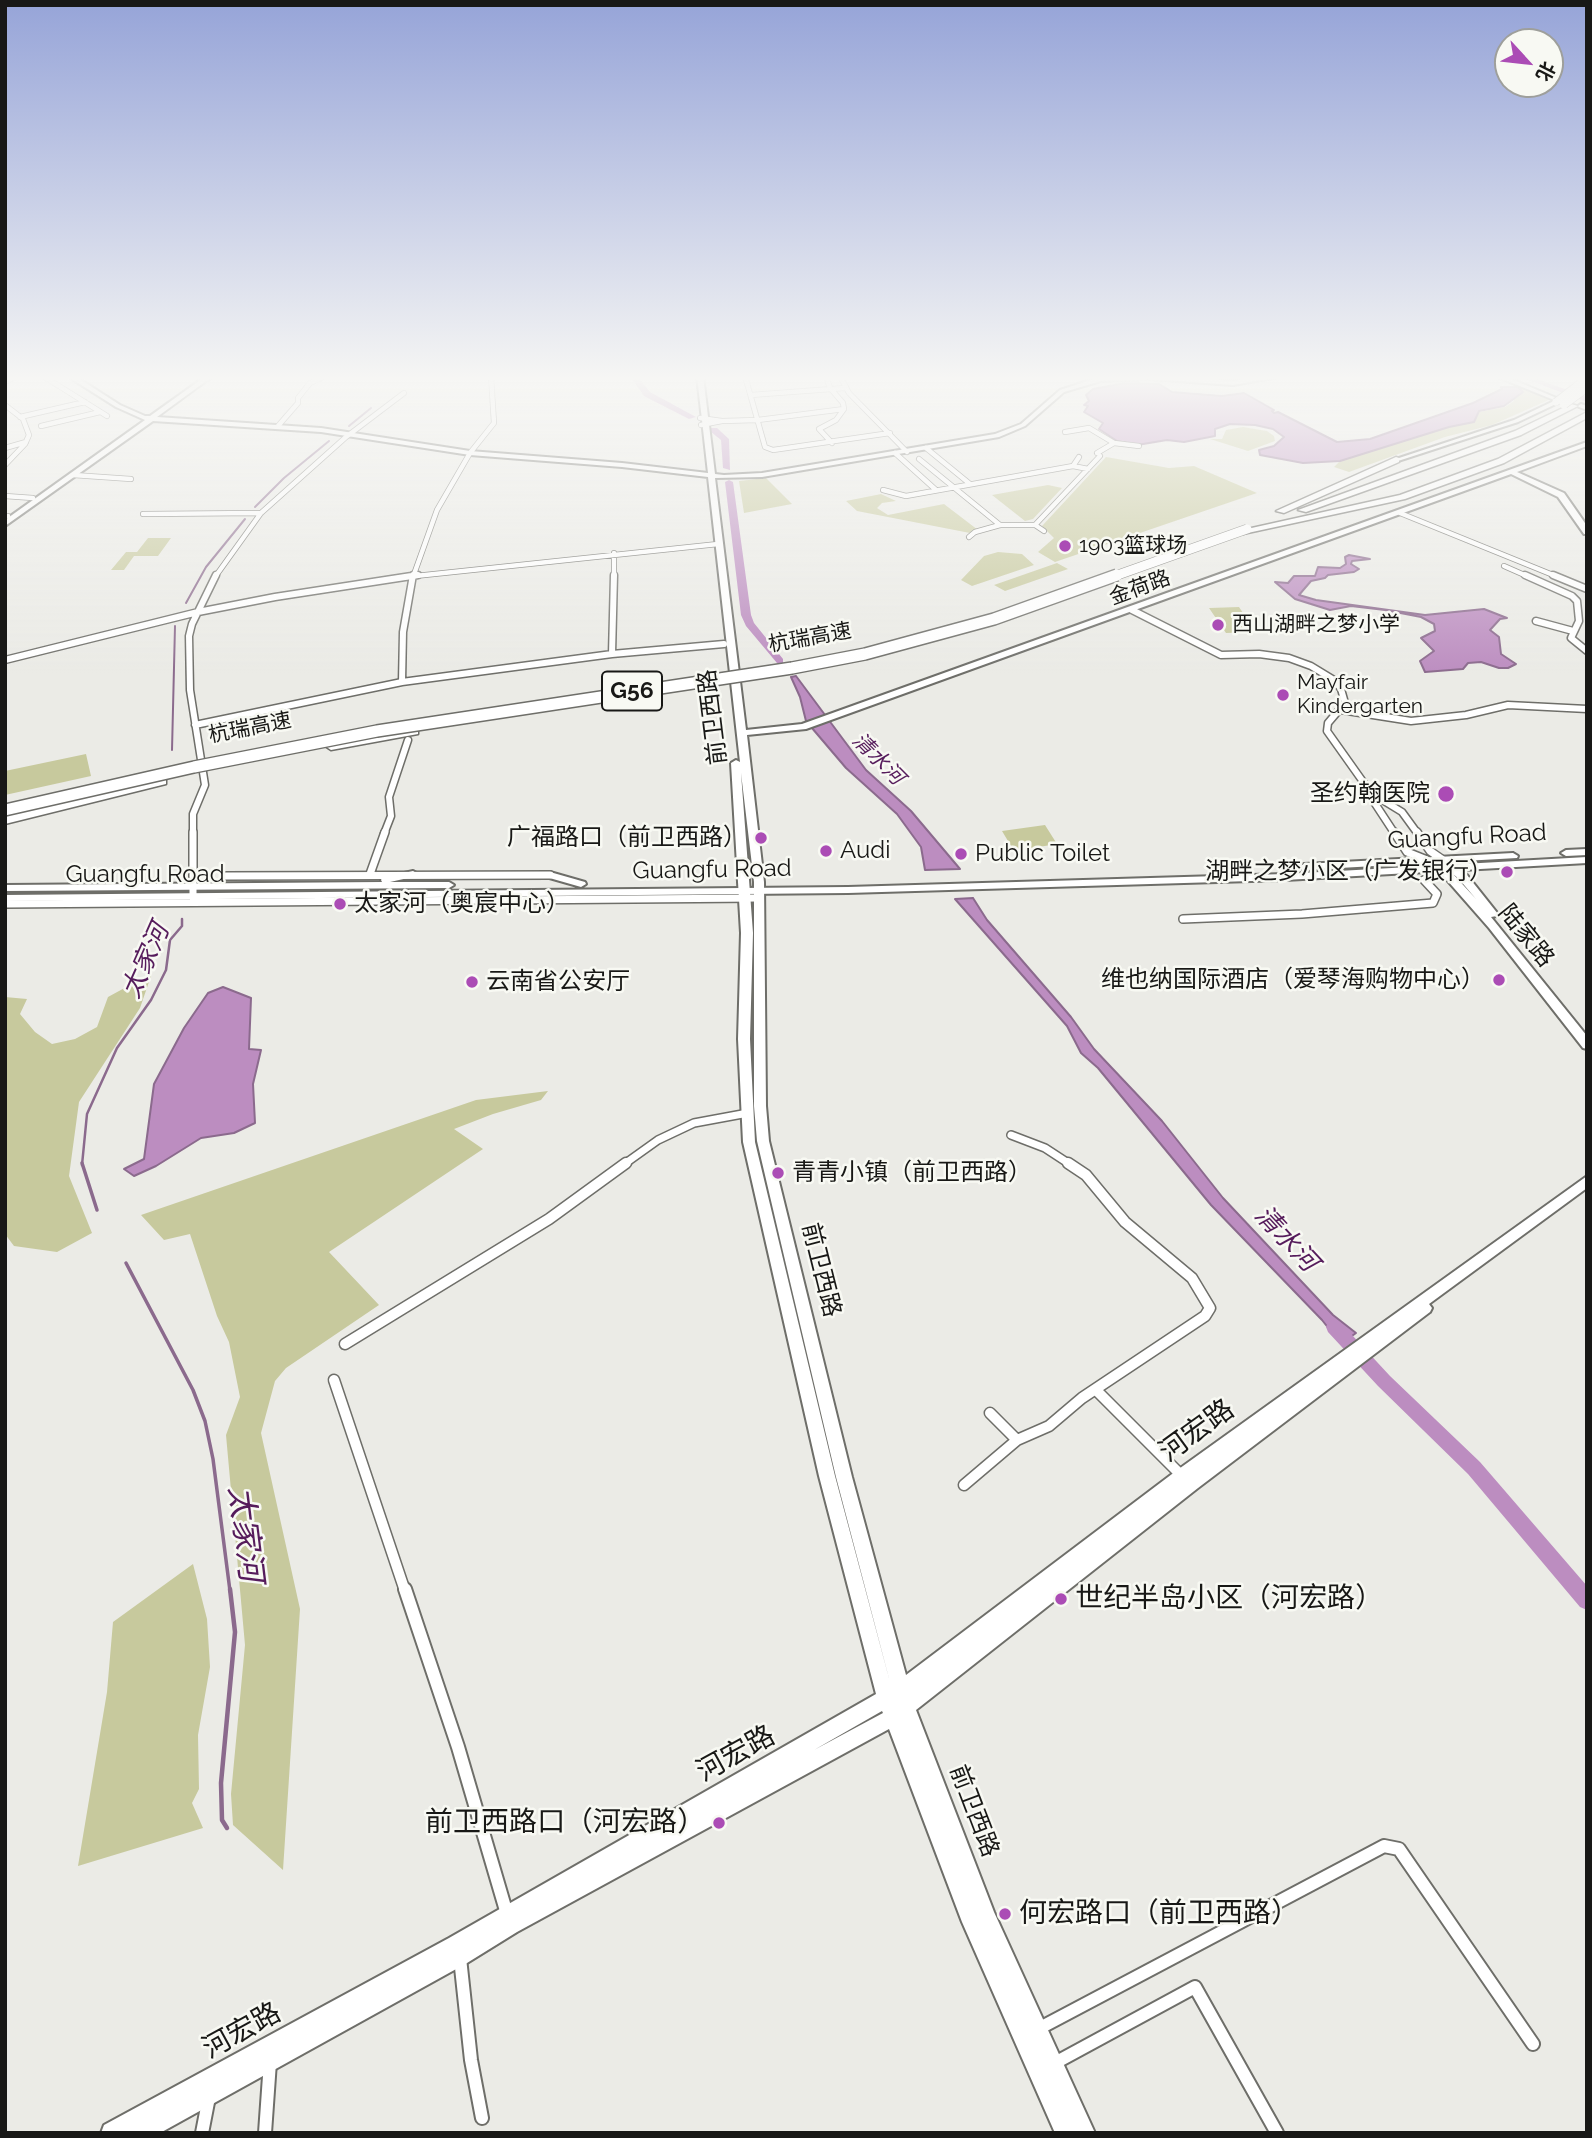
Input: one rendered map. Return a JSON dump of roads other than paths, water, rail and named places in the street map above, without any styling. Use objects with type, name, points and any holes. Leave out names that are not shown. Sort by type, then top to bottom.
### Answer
[{"type":"highway","points":[[1281,511],[1360,476]]},
{"type":"highway","name":"杭瑞高速","points":[[5,803],[192,760],[363,726],[788,662],[860,648],[986,614],[1244,529],[1281,511],[1380,476]]},
{"type":"highway","name":"杭瑞高速","points":[[5,810],[295,746],[454,717],[800,667],[917,641],[1027,608],[1396,476]]},
{"type":"highway","points":[[1244,529],[1402,498],[1461,476]]},
{"type":"highway","points":[[5,820],[162,781],[310,750],[527,712],[609,694]]},
{"type":"main road","points":[[6,519],[64,476]]},
{"type":"main road","points":[[6,519],[72,476]]},
{"type":"main road","name":"前卫西路","points":[[708,476],[752,890],[747,933],[744,1040],[749,1142],[814,1423],[897,1703],[972,1922],[1030,2033],[1066,2133]]},
{"type":"main road","name":"金荷路","points":[[741,733],[803,727],[1502,476]]},
{"type":"main road","points":[[1520,476],[1561,495],[1587,533]]},
{"type":"main road","name":"前卫西路","points":[[715,545],[741,733],[752,890],[763,1140],[897,1703]]},
{"type":"main road","name":"Guangfu Road","points":[[1446,866],[1587,852]]},
{"type":"main road","name":"Guangfu Road","points":[[5,898],[95,896],[192,888],[364,885],[581,884],[752,890],[1427,860]]},
{"type":"main road","name":"陆家路","points":[[1427,860],[1446,866],[1587,1032]]},
{"type":"main road","name":"Guangfu Road","points":[[5,888],[171,886],[192,888],[226,897],[752,890],[1086,884],[1587,860]]},
{"type":"main road","name":"陆家路","points":[[1446,866],[1587,1045]]},
{"type":"main road","points":[[364,885],[413,874]]},
{"type":"main road","points":[[550,875],[581,884]]},
{"type":"main road","points":[[192,888],[226,876]]},
{"type":"main road","points":[[40,903],[95,896]]},
{"type":"main road","points":[[226,897],[283,902]]},
{"type":"main road","points":[[1347,1360],[1587,1181]]},
{"type":"main road","points":[[1366,1346],[1587,1190]]},
{"type":"main road","name":"河宏路","points":[[138,2133],[460,1956],[897,1703],[1192,1483],[1347,1360]]},
{"type":"main road","name":"河宏路","points":[[112,2133],[456,1945],[507,1914],[897,1703],[1182,1476],[1347,1360]]},
{"type":"main road","name":"前卫西路","points":[[1030,2033],[1053,2064],[1084,2133]]},
{"type":"street","points":[[101,476],[133,478]]},
{"type":"street","points":[[192,888],[192,814],[205,785],[190,690],[189,636],[218,572],[261,513],[303,476]]},
{"type":"street","points":[[402,682],[403,632],[413,576],[437,510],[457,476]]},
{"type":"street","points":[[920,476],[936,490]]},
{"type":"street","points":[[940,476],[1000,525]]},
{"type":"street","points":[[960,476],[970,484]]},
{"type":"street","points":[[883,490],[905,495],[1017,476]]},
{"type":"street","points":[[969,537],[975,531],[986,531],[1000,525],[1040,529],[1082,476]]},
{"type":"street","points":[[5,496],[33,498]]},
{"type":"street","points":[[143,514],[261,513]]},
{"type":"street","points":[[1400,513],[1587,589]]},
{"type":"street","points":[[5,660],[198,612],[413,576],[614,553],[715,545]]},
{"type":"street","points":[[612,654],[614,553]]},
{"type":"street","points":[[1504,566],[1572,596],[1577,601],[1579,621],[1571,638],[1587,651]]},
{"type":"street","points":[[1132,610],[1221,655],[1259,654],[1289,658],[1311,666],[1334,680],[1341,689],[1345,703],[1328,723],[1327,731],[1371,793],[1402,812],[1430,851],[1446,866]]},
{"type":"street","points":[[1536,621],[1573,631]]},
{"type":"street","points":[[194,725],[402,682],[612,654],[724,644]]},
{"type":"street","points":[[1341,710],[1411,721],[1466,715],[1508,705],[1587,709]]},
{"type":"street","points":[[370,874],[391,816],[389,797],[408,740]]},
{"type":"street","points":[[1371,793],[1372,799],[1407,852],[1427,860]]},
{"type":"street","points":[[226,876],[550,875]]},
{"type":"street","points":[[1183,919],[1327,912],[1433,903],[1437,894],[1424,880]]},
{"type":"street","points":[[5,904],[283,902],[752,890]]},
{"type":"street","points":[[345,1344],[549,1219],[658,1140],[694,1123],[748,1113]]},
{"type":"street","points":[[964,1485],[1017,1440],[1049,1426],[1082,1398],[1185,1331],[1205,1316],[1210,1308],[1192,1278],[1125,1222],[1086,1175],[1045,1148],[1011,1135]]},
{"type":"street","points":[[334,1380],[458,1747],[507,1914]]},
{"type":"street","points":[[1096,1390],[1182,1476]]},
{"type":"street","points":[[990,1413],[1017,1440]]},
{"type":"street","points":[[1030,2033],[1384,1846],[1399,1849],[1533,2044]]},
{"type":"street","points":[[460,1956],[471,2060],[482,2118]]},
{"type":"street","points":[[1053,2064],[1195,1987],[1278,2133]]},
{"type":"street","points":[[265,2133],[271,2059]]},
{"type":"street","points":[[202,2133],[210,2094]]},
{"type":"waterway","name":"太家河","points":[[255,507],[287,476]]},
{"type":"waterway","name":"清水河","points":[[729,482],[746,615],[749,624],[780,661]]},
{"type":"waterway","name":"太家河","points":[[186,603],[206,567],[245,519]]},
{"type":"waterway","name":"太家河","points":[[172,750],[175,626]]},
{"type":"waterway","name":"太家河","points":[[82,1163],[87,1114],[117,1048],[151,1000],[166,970],[170,940],[182,926],[182,919]]},
{"type":"waterway","name":"太家河","points":[[82,1163],[97,1210]]},
{"type":"waterway","name":"太家河","points":[[126,1263],[193,1390],[205,1421],[213,1459],[230,1591]]},
{"type":"waterway","name":"清水河","points":[[1334,1327],[1384,1381],[1474,1468],[1587,1601]]},
{"type":"waterway","name":"太家河","points":[[227,1828],[222,1820],[221,1783],[235,1632],[230,1589]]},
{"type":"place","name":"1903篮球场","points":[[1065,546]]},
{"type":"place","name":"西山湖畔之梦小学","points":[[1218,625]]},
{"type":"place","name":"Mayfair Kindergarten","points":[[1283,695]]},
{"type":"place","name":"圣约翰医院","points":[[1446,794]]},
{"type":"place","name":"广福路口（前卫西路）","points":[[761,838]]},
{"type":"place","name":"Audi","points":[[826,851]]},
{"type":"place","name":"Public Toilet","points":[[961,854]]},
{"type":"place","name":"湖畔之梦小区（广发银行）","points":[[1507,872]]},
{"type":"place","name":"太家河（奥宸中心）","points":[[340,904]]},
{"type":"place","name":"维也纳国际酒店（爱琴海购物中心）","points":[[1499,980]]},
{"type":"place","name":"云南省公安厅","points":[[472,982]]},
{"type":"place","name":"青青小镇（前卫西路）","points":[[778,1173]]},
{"type":"place","name":"世纪半岛小区（河宏路）","points":[[1061,1599]]},
{"type":"place","name":"前卫西路口（河宏路）","points":[[719,1823]]},
{"type":"place","name":"何宏路口（前卫西路）","points":[[1005,1914]]}]
